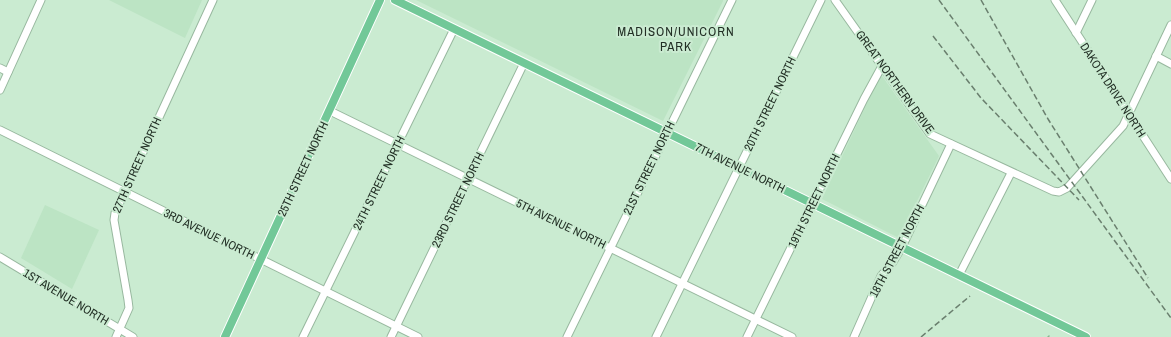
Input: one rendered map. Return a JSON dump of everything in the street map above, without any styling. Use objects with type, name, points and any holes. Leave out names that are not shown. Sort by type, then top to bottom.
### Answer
[{"type":"main road","name":"25TH STREET NORTH","points":[[225,337],[380,0]]},
{"type":"main road","name":"7TH AVENUE NORTH","points":[[395,0],[1086,337]]},
{"type":"street","points":[[0,90],[41,0]]},
{"type":"street","name":"27TH STREET NORTH","points":[[116,337],[128,308],[128,300],[114,220],[115,213],[213,0]]},
{"type":"street","name":"21ST STREET NORTH","points":[[567,337],[666,132],[732,0]]},
{"type":"street","name":"20TH STREET NORTH","points":[[656,337],[822,0]]},
{"type":"street","name":"GREAT NORTHERN DRIVE","points":[[835,0],[930,134],[1011,173],[1053,191],[1058,192],[1067,188],[1082,173],[1123,126],[1128,113]]},
{"type":"street","name":"DAKOTA DRIVE NORTH","points":[[1055,0],[1171,179]]},
{"type":"street","points":[[1076,32],[1092,0]]},
{"type":"street","points":[[1128,113],[1171,25]]},
{"type":"street","name":"24TH STREET NORTH","points":[[303,337],[454,28]]},
{"type":"street","points":[[1156,56],[1171,64]]},
{"type":"street","name":"23RD STREET NORTH","points":[[391,337],[524,63]]},
{"type":"street","name":"19TH STREET NORTH","points":[[747,337],[812,203],[882,66]]},
{"type":"street","points":[[0,68],[8,72]]},
{"type":"street","name":"5TH AVENUE NORTH","points":[[330,111],[792,337]]},
{"type":"street","name":"3RD AVENUE NORTH","points":[[0,130],[418,337]]},
{"type":"street","name":"18TH STREET NORTH","points":[[854,337],[881,276],[893,262],[902,247],[951,144]]},
{"type":"street","points":[[959,275],[1011,173]]},
{"type":"street","name":"1ST AVENUE NORTH","points":[[0,257],[133,337]]},
{"type":"shaded area","points":[[109,0],[202,0],[185,38]]},
{"type":"shaded area","points":[[416,0],[723,0],[723,1],[663,121]]},
{"type":"shaded area","points":[[882,76],[939,156],[899,238],[822,199],[878,80]]},
{"type":"shaded area","points":[[45,205],[99,230],[72,289],[21,258]]},
{"type":"railway","points":[[939,0],[1171,318]]},
{"type":"railway","points":[[981,0],[1048,119],[1148,278]]},
{"type":"railway","points":[[933,36],[981,98],[1079,200]]},
{"type":"railway","points":[[921,337],[970,296]]},
{"type":"district","name":"MADISON/UNICORN PARK","points":[[676,38]]}]
